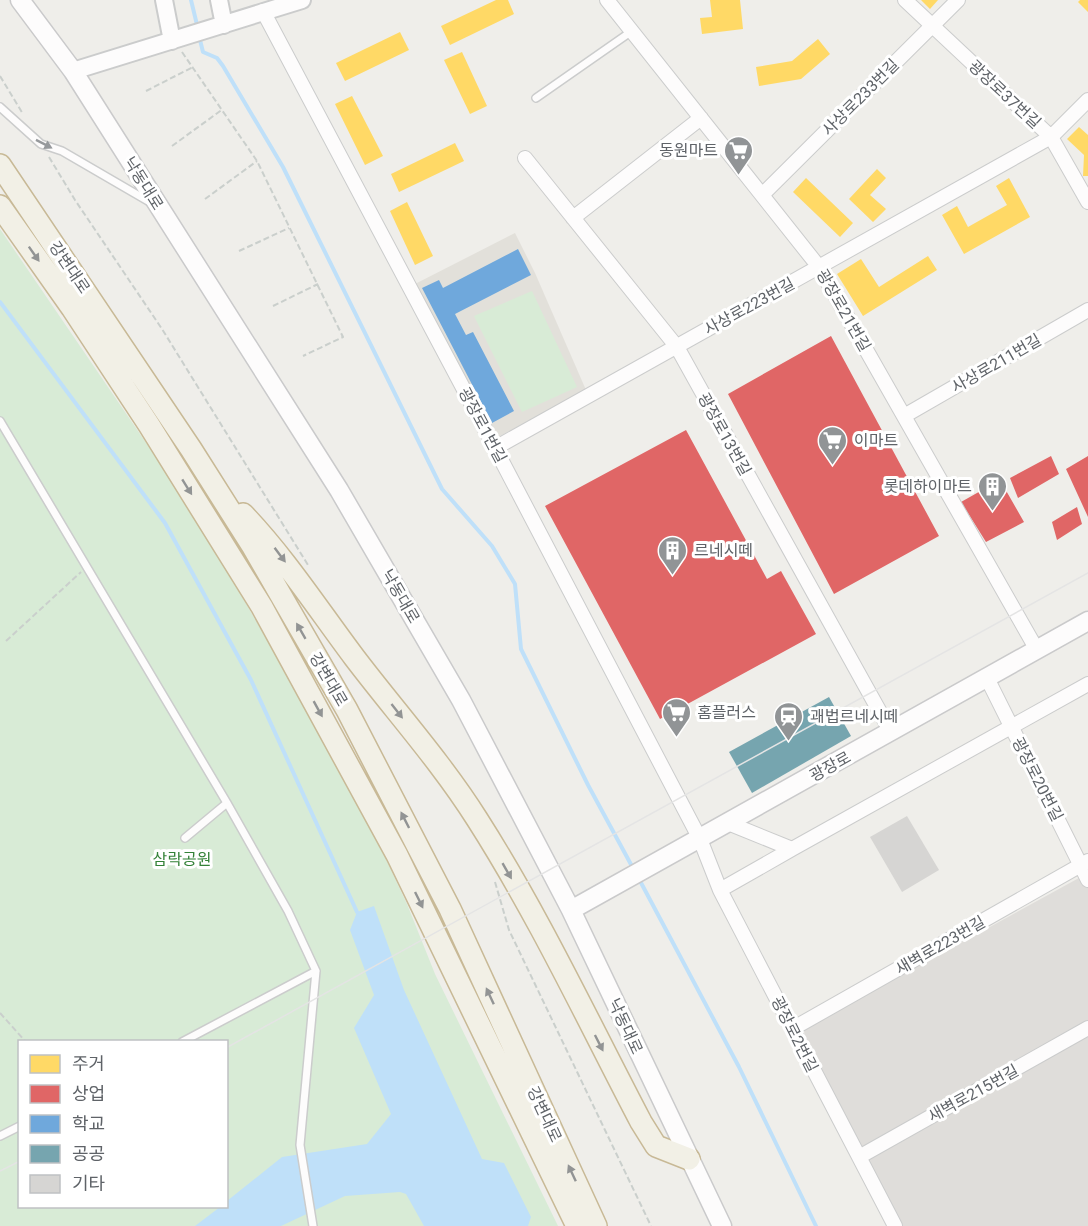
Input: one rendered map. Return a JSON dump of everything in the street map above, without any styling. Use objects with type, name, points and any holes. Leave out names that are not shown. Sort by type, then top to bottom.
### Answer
[{"type":"highway","name":"강변대로","points":[[0,165],[191,449],[253,547],[347,710],[450,909],[596,1226]]},
{"type":"highway","name":"강변대로","points":[[0,206],[72,308],[149,425],[262,607],[397,855],[577,1226]]},
{"type":"highway","points":[[149,425],[207,476],[276,549],[354,658],[455,786],[478,820],[538,925],[641,1122],[656,1146],[689,1160]]},
{"type":"main road","name":"낙동대로","points":[[20,0],[73,72],[339,490],[461,700],[571,910],[722,1226]]},
{"type":"main road","name":"광장로","points":[[571,910],[1088,621]]},
{"type":"street","points":[[164,0],[172,41]]},
{"type":"street","points":[[219,0],[225,25]]},
{"type":"street","points":[[73,72],[302,0]]},
{"type":"street","name":"광장로21번길","points":[[607,0],[819,267],[1037,650]]},
{"type":"street","name":"광장로37번길","points":[[906,0],[1051,137],[1088,202]]},
{"type":"street","name":"사상로233번길","points":[[762,195],[958,0]]},
{"type":"street","name":"광장로1번길","points":[[263,11],[495,448],[694,842]]},
{"type":"street","name":"사상로223번길","points":[[495,448],[1051,137],[1088,100]]},
{"type":"street","points":[[573,218],[701,118]]},
{"type":"street","name":"광장로13번길","points":[[525,158],[677,346],[891,732]]},
{"type":"street","name":"사상로211번길","points":[[904,416],[1088,310]]},
{"type":"street","name":"광장로20번길","points":[[987,678],[1084,863],[1088,880]]},
{"type":"street","points":[[720,890],[1088,684]]},
{"type":"street","points":[[728,823],[792,849]]},
{"type":"street","name":"광장로2번길","points":[[694,842],[895,1226]]},
{"type":"street","name":"새벽로223번길","points":[[792,1029],[1084,863]]},
{"type":"street","name":"새벽로215번길","points":[[859,1157],[1088,1028]]},
{"type":"lane","points":[[536,98],[632,31]]},
{"type":"lane","points":[[0,106],[41,144],[62,151],[158,206]]},
{"type":"lane","points":[[0,421],[227,803],[288,911],[316,971],[300,1145],[313,1225]]},
{"type":"lane","points":[[185,838],[227,803]]},
{"type":"lane","points":[[184,1040],[316,971]]},
{"type":"lane","points":[[0,1136],[18,1127]]},
{"type":"path","points":[[172,41],[193,67],[258,161],[343,337],[303,356]]},
{"type":"path","points":[[146,91],[193,67]]},
{"type":"path","points":[[0,76],[23,114]]},
{"type":"path","points":[[172,146],[223,109]]},
{"type":"path","points":[[205,199],[258,161]]},
{"type":"path","points":[[239,251],[290,228]]},
{"type":"path","points":[[273,306],[318,284]]},
{"type":"path","points":[[6,641],[87,567]]},
{"type":"path","points":[[0,1013],[25,1040]]},
{"type":"shaded area","points":[[515,233],[586,390],[487,443],[413,285]]},
{"type":"shaded area","points":[[1088,873],[1088,1226],[899,1226],[805,1041],[804,1029]]},
{"type":"green space","name":"삼락공원","points":[[0,229],[192,510],[353,789],[407,904],[435,974],[558,1226],[0,1226]]},
{"type":"green space","points":[[532,291],[577,387],[522,412],[474,316]]},
{"type":"water","points":[[374,906],[404,990],[482,1159],[504,1163],[531,1217],[528,1226],[424,1226],[406,1194],[400,1192],[345,1196],[281,1226],[195,1226],[219,1208],[228,1208],[228,1200],[282,1157],[367,1144],[391,1114],[354,1028],[374,995],[350,930],[357,912]]},
{"type":"building: 주거","points":[[496,0],[508,0],[514,14],[450,45],[441,26]]},
{"type":"building: 주거","points":[[710,0],[740,0],[743,29],[702,34],[700,18],[712,17]]},
{"type":"building: 주거","points":[[921,0],[938,0],[930,9]]},
{"type":"building: 주거","points":[[1088,0],[1088,12],[1078,2]]},
{"type":"building: 주거","points":[[400,32],[409,50],[345,81],[336,63]]},
{"type":"building: 주거","points":[[818,39],[830,54],[801,79],[759,86],[756,67],[792,61]]},
{"type":"building: 주거","points":[[462,52],[487,106],[470,114],[444,60]]},
{"type":"building: 주거","points":[[352,96],[383,156],[365,165],[335,104]]},
{"type":"building: 주거","points":[[1079,127],[1088,135],[1088,176],[1083,176],[1084,155],[1067,139]]},
{"type":"building: 주거","points":[[455,143],[464,161],[399,192],[391,174]]},
{"type":"building: 주거","points":[[877,169],[886,178],[870,195],[886,209],[873,222],[849,199]]},
{"type":"building: 주거","points":[[806,178],[853,223],[840,237],[793,192]]},
{"type":"building: 주거","points":[[1009,178],[1030,217],[964,254],[942,215],[957,206],[968,227],[1007,205],[996,186]]},
{"type":"building: 주거","points":[[407,202],[433,256],[415,265],[390,211]]},
{"type":"building: 주거","points":[[928,256],[937,270],[863,316],[837,274],[861,259],[879,287]]},
{"type":"building: 상업","name":"이마트","points":[[831,336],[939,536],[834,594],[728,394]]},
{"type":"building: 상업","name":"르네시떼","points":[[686,430],[767,579],[781,571],[816,634],[660,719],[545,506]]},
{"type":"building: 상업","points":[[1051,456],[1059,474],[1018,498],[1010,478]]},
{"type":"building: 상업","points":[[1088,456],[1088,517],[1066,469]]},
{"type":"building: 상업","name":"롯데하이마트","points":[[1000,480],[1024,522],[986,542],[961,502]]},
{"type":"building: 상업","points":[[1077,507],[1082,524],[1057,540],[1052,522]]},
{"type":"building: 학교","points":[[518,249],[531,275],[455,314],[466,335],[473,332],[514,411],[492,423],[422,288],[439,280],[443,288]]},
{"type":"building: 공공","points":[[829,697],[851,736],[752,793],[729,752]]},
{"type":"building: 기타","points":[[907,816],[939,870],[902,892],[870,837]]},
{"type":"waterway","points":[[191,0],[198,29]]},
{"type":"waterway","points":[[199,36],[203,52],[217,58],[223,66],[283,167],[442,489],[492,546],[515,584],[521,649],[588,785],[634,870]]},
{"type":"waterway","points":[[0,302],[165,523],[251,680],[357,912]]},
{"type":"waterway","points":[[639,879],[739,1067],[816,1226]]},
{"type":"tram line","points":[[228,1047],[1088,573]]},
{"type":"tram line","points":[[0,1171],[18,1162]]},
{"type":"place","name":"동원마트","points":[[739,176]]},
{"type":"place","name":"이마트","points":[[833,466]]},
{"type":"place","name":"롯데하이마트","points":[[993,512]]},
{"type":"place","name":"르네시떼","points":[[673,576]]},
{"type":"place","name":"홈플러스","points":[[676,738]]},
{"type":"place","name":"괘법르네시떼","points":[[789,742]]}]
